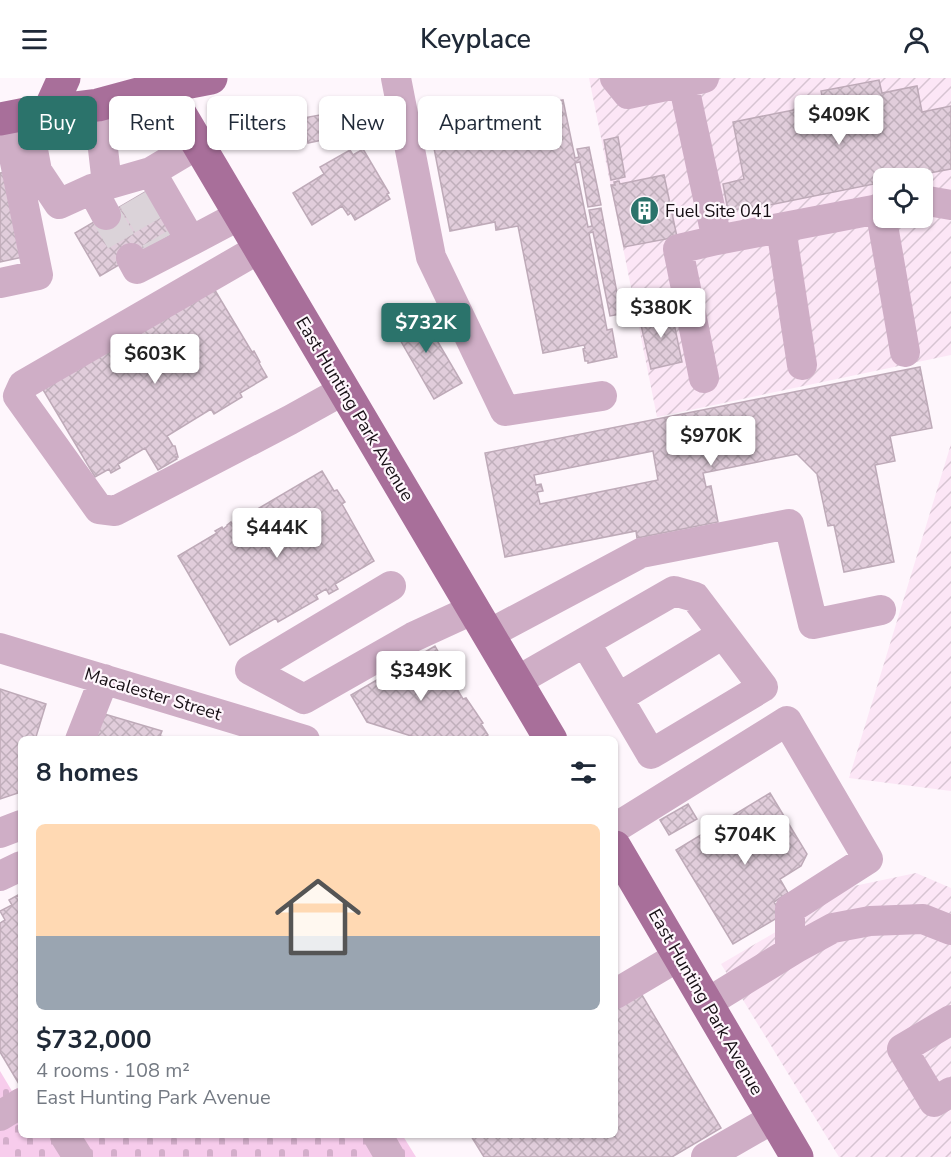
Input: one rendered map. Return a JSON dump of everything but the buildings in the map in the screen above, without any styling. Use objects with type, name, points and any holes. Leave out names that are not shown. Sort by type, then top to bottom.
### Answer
[{"type":"main road","points":[[43,96],[64,78]]},
{"type":"main road","points":[[98,105],[162,83],[211,78]]},
{"type":"main road","name":"East Hunting Park Avenue","points":[[162,83],[549,736]]},
{"type":"main road","name":"East Hunting Park Avenue","points":[[618,852],[797,1157]]},
{"type":"street","points":[[396,78],[431,257],[505,411],[602,396]]},
{"type":"street","points":[[615,78],[628,94],[694,80],[717,240]]},
{"type":"street","points":[[98,105],[121,185],[171,246]]},
{"type":"street","points":[[31,150],[37,171],[59,204],[121,185],[198,144]]},
{"type":"street","points":[[0,283],[39,275],[24,150]]},
{"type":"street","points":[[106,215],[121,185]]},
{"type":"street","points":[[933,202],[951,205]]},
{"type":"street","points":[[704,378],[678,249],[873,210]]},
{"type":"street","points":[[131,258],[137,269],[171,246],[240,215]]},
{"type":"street","points":[[781,228],[802,365]]},
{"type":"street","points":[[885,228],[905,352]]},
{"type":"street","points":[[260,248],[23,386],[18,396],[99,509],[115,511],[344,390]]},
{"type":"street","points":[[391,586],[250,670],[304,699],[413,637],[481,622],[640,553],[789,524],[813,624],[881,610]]},
{"type":"street","points":[[517,681],[585,642],[674,591],[695,597],[763,687],[651,754],[585,642]]},
{"type":"street","points":[[618,698],[723,634]]},
{"type":"street","name":"Macalester Street","points":[[0,648],[292,736]]},
{"type":"street","points":[[82,736],[104,679]]},
{"type":"street","points":[[618,826],[787,721],[868,859],[790,909],[790,952]]},
{"type":"street","points":[[0,833],[18,826]]},
{"type":"street","points":[[0,876],[18,867]]},
{"type":"street","points":[[707,1003],[833,928],[870,921],[923,919],[951,930]]},
{"type":"street","points":[[618,992],[679,956]]},
{"type":"street","points":[[951,1020],[902,1049],[934,1102],[951,1092]]},
{"type":"street","points":[[0,1116],[18,1105]]},
{"type":"street","points":[[706,1157],[774,1118]]},
{"type":"street","points":[[66,1138],[78,1157]]},
{"type":"street","points":[[379,1138],[390,1157]]},
{"type":"shaded area","points":[[589,78],[951,78],[951,355],[657,417]]},
{"type":"shaded area","points":[[951,444],[951,791],[849,778]]},
{"type":"shaded area","points":[[916,873],[951,888],[951,1157],[839,1157],[721,964],[854,886]]},
{"type":"green space","points":[[0,1071],[12,1091],[18,1088],[18,1138],[404,1138],[416,1157],[0,1157]]},
{"type":"tunnel","points":[[133,199],[158,242]]},
{"type":"tunnel","points":[[106,215],[131,258]]},
{"type":"place","name":"Fuel Site 041","points":[[644,211]]}]
